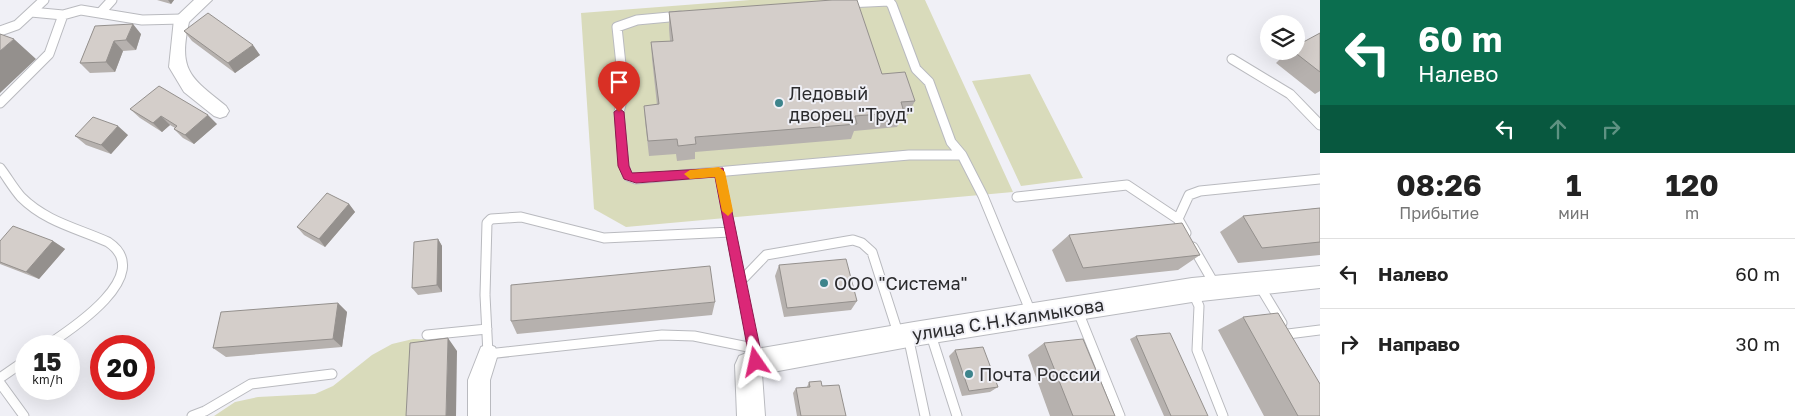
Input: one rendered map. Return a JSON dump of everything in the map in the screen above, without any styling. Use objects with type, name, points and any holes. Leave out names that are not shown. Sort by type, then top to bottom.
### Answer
[{"type":"street","points":[[204,0],[182,19],[178,32],[177,67],[190,87],[220,111]]},
{"type":"street","name":"улица С.Н.Калмыкова","points":[[755,355],[912,335],[1204,289],[1320,277]]},
{"type":"street","points":[[479,416],[479,380],[488,354]]},
{"type":"street","points":[[751,416],[748,365],[755,355]]},
{"type":"lane","points":[[0,31],[17,25],[44,0]]},
{"type":"lane","points":[[101,12],[112,0]]},
{"type":"lane","points":[[842,4],[881,0],[889,1],[892,5],[916,69],[929,82],[951,142],[962,155],[983,196],[1032,315]]},
{"type":"lane","points":[[31,12],[63,15],[81,10],[142,20],[182,19]]},
{"type":"lane","points":[[0,104],[49,54],[63,15]]},
{"type":"lane","points":[[686,16],[637,20],[626,22],[617,28],[624,93],[619,112],[624,166],[628,176],[636,179],[909,155],[962,155]]},
{"type":"lane","points":[[1232,59],[1290,94],[1320,125]]},
{"type":"lane","points":[[0,168],[20,196],[56,222],[114,246],[124,258],[124,271],[112,290],[85,320],[62,335]]},
{"type":"lane","points":[[719,172],[741,281],[755,355],[694,336],[662,335],[488,354],[485,295],[487,223],[491,219],[521,217],[604,238],[731,232]]},
{"type":"lane","points":[[1178,219],[1189,195],[1200,191],[1320,179]]},
{"type":"lane","points":[[1017,197],[1127,184],[1178,219],[1204,289],[1199,306],[1196,350],[1223,416]]},
{"type":"lane","points":[[741,281],[766,255],[853,240],[862,243],[872,252],[912,335],[956,416]]},
{"type":"lane","points":[[1259,284],[1290,338],[1320,330]]},
{"type":"lane","points":[[1077,308],[1120,416]]},
{"type":"lane","points":[[427,334],[487,329]]},
{"type":"lane","points":[[912,335],[920,402],[925,416]]},
{"type":"lane","points":[[0,378],[15,368]]},
{"type":"lane","points":[[192,416],[205,411],[252,384],[332,374]]},
{"type":"lane","points":[[0,383],[24,416]]},
{"type":"green space","name":"Ледовый дворец \"Труд\"","points":[[750,0],[925,0],[1013,192],[626,227],[594,209],[581,13]]},
{"type":"green space","points":[[1030,74],[1083,178],[1021,186],[972,81]]},
{"type":"green space","points":[[413,339],[447,340],[418,416],[214,416],[235,402],[258,397],[315,394],[333,386],[372,355],[392,344]]},
{"type":"building","points":[[832,0],[857,0],[882,74],[905,72],[915,101],[901,102],[904,112],[855,116],[857,124],[695,137],[696,144],[678,146],[677,139],[648,141],[644,106],[659,104],[651,42],[673,41],[669,12]]},
{"type":"building","points":[[208,13],[253,45],[228,63],[184,31]]},
{"type":"building","points":[[133,24],[126,40],[114,41],[106,62],[80,63],[95,26]]},
{"type":"building","points":[[1320,33],[1320,72],[1305,60],[1305,41]]},
{"type":"building","points":[[0,34],[14,39],[0,51]]},
{"type":"building","points":[[159,86],[208,115],[185,135],[174,129],[177,126],[161,116],[153,123],[130,109]]},
{"type":"building","points":[[93,117],[118,126],[101,145],[75,136]]},
{"type":"building","points":[[327,193],[349,204],[319,239],[297,227]]},
{"type":"building","points":[[1320,208],[1320,242],[1262,248],[1243,216]]},
{"type":"building","points":[[1182,223],[1200,255],[1083,268],[1069,235]]},
{"type":"building","points":[[13,226],[53,241],[26,272],[0,262],[0,241]]},
{"type":"building","points":[[438,239],[437,285],[412,288],[414,242]]},
{"type":"building","points":[[846,259],[857,301],[787,308],[779,265]]},
{"type":"building","points":[[710,266],[715,302],[511,321],[511,285]]},
{"type":"building","points":[[338,303],[333,339],[213,348],[221,312]]},
{"type":"building","points":[[1278,313],[1320,384],[1320,416],[1298,416],[1243,317]]},
{"type":"building","points":[[1170,333],[1208,416],[1171,416],[1136,336]]},
{"type":"building","points":[[448,338],[446,416],[406,416],[410,343]]},
{"type":"building","points":[[1083,339],[1115,416],[1073,416],[1044,343]]},
{"type":"building","points":[[983,347],[998,387],[969,391],[955,350]]},
{"type":"building","points":[[821,381],[822,386],[839,385],[846,416],[801,416],[796,388],[810,387],[809,382]]},
{"type":"slow traffic","points":[[690,174],[719,172],[728,211]]},
{"type":"place","name":"Ледовый дворец \"Труд\"","points":[[779,103]]},
{"type":"place","name":"ООО \"Система\"","points":[[824,283]]},
{"type":"place","name":"Почта России","points":[[969,374]]},
{"type":"route","points":[[619,112],[624,166],[628,176],[636,179],[719,172],[756,362]]}]
